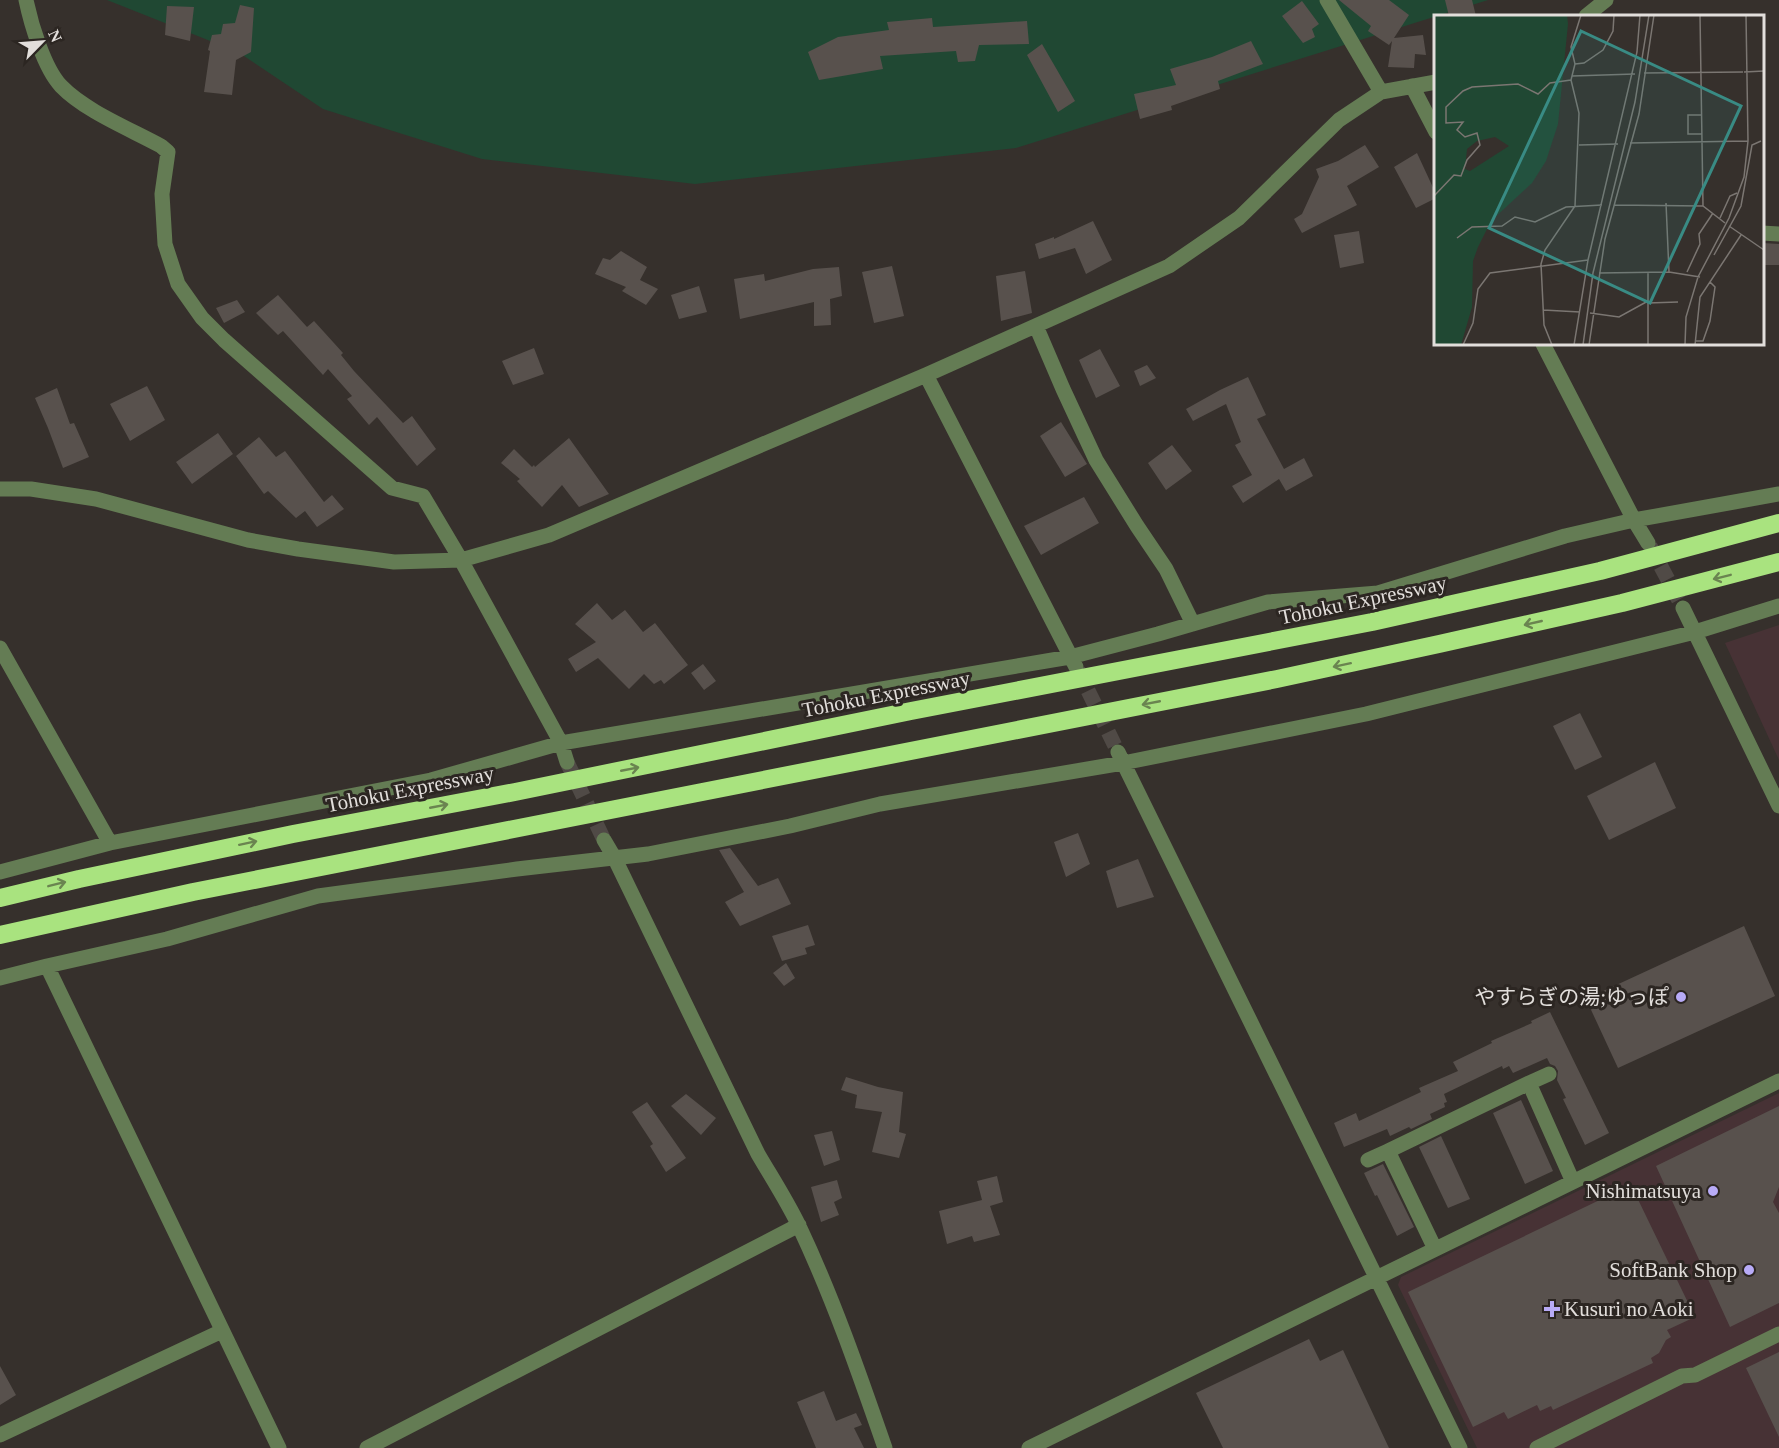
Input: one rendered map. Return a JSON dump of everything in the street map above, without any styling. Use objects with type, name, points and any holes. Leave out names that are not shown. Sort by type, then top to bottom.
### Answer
[{"type":"highway","name":"Tohoku Expressway","points":[[0,898],[281,836],[1372,622],[1600,571],[1779,523]]},
{"type":"highway","points":[[0,935],[205,890],[1382,657],[1622,603],[1779,562]]},
{"type":"street","points":[[26,0],[30,21],[45,58],[60,85],[86,106],[161,146],[168,152],[162,194],[165,244],[178,284],[202,318],[392,488],[423,496],[461,560],[561,743],[567,762]]},
{"type":"street","points":[[1328,0],[1381,92]]},
{"type":"street","points":[[1587,15],[1606,0]]},
{"type":"street","points":[[0,489],[31,489],[96,500],[248,540],[298,549],[394,562],[461,560],[549,535],[926,375],[1169,266],[1239,218],[1339,120],[1381,92],[1434,82]]},
{"type":"street","points":[[1412,86],[1434,128]]},
{"type":"street","points":[[1764,233],[1779,234]]},
{"type":"street","points":[[1036,326],[1062,389],[1096,460],[1166,569],[1193,624]]},
{"type":"street","points":[[1545,345],[1648,543]]},
{"type":"street","points":[[926,375],[1073,662]]},
{"type":"street","points":[[0,872],[110,843],[430,780],[561,743],[1073,662],[1268,603],[1378,593],[1565,536],[1634,520],[1779,494]]},
{"type":"street","points":[[0,978],[167,939],[318,896],[659,852],[790,826],[880,804],[1121,757],[1366,714],[1695,632],[1779,606]]},
{"type":"street","points":[[1683,608],[1779,806]]},
{"type":"street","points":[[0,648],[110,843]]},
{"type":"street","points":[[1121,757],[1460,1448]]},
{"type":"street","points":[[604,840],[758,1155],[799,1225],[850,1345],[885,1448]]},
{"type":"street","points":[[47,966],[279,1448]]},
{"type":"street","points":[[1368,1160],[1549,1074]]},
{"type":"street","points":[[1029,1448],[1779,1081]]},
{"type":"street","points":[[1528,1083],[1574,1182]]},
{"type":"street","points":[[1388,1150],[1436,1249]]},
{"type":"street","points":[[367,1448],[799,1225]]},
{"type":"street","points":[[3,1429],[222,1330]]},
{"type":"street","points":[[1537,1448],[1682,1376],[1695,1375],[1779,1334]]},
{"type":"shaded area","points":[[1779,625],[1779,760],[1725,643]]},
{"type":"shaded area","points":[[1779,1093],[1779,1448],[1477,1448],[1398,1285],[1401,1277]]},
{"type":"green space","points":[[107,0],[1488,0],[1434,15],[1434,17],[1016,148],[695,184],[482,159],[323,109],[238,52]]},
{"type":"building","points":[[1339,0],[1389,0],[1409,15],[1394,38],[1423,35],[1426,55],[1415,54],[1414,68],[1388,67],[1392,41],[1389,45],[1368,31],[1371,26]]},
{"type":"building","points":[[1445,0],[1472,0],[1476,15],[1449,15]]},
{"type":"building","points":[[1302,1],[1319,24],[1312,29],[1315,37],[1303,43],[1282,16]]},
{"type":"building","points":[[240,5],[254,8],[251,52],[236,60],[232,95],[204,92],[210,51],[208,50],[212,35],[221,34],[223,24],[235,23]]},
{"type":"building","points":[[167,6],[194,7],[190,41],[165,35]]},
{"type":"building","points":[[932,18],[933,27],[1027,21],[1029,44],[979,45],[975,61],[958,62],[956,51],[880,56],[883,69],[819,80],[808,52],[838,37],[889,30],[887,22]]},
{"type":"building","points":[[1251,41],[1263,64],[1218,81],[1220,89],[1171,106],[1172,110],[1140,119],[1134,94],[1176,85],[1170,69],[1212,57]]},
{"type":"building","points":[[1042,44],[1075,101],[1058,112],[1027,55]]},
{"type":"building","points":[[1365,145],[1379,167],[1347,186],[1357,205],[1302,233],[1294,219],[1302,214],[1319,177],[1316,169],[1338,161]]},
{"type":"building","points":[[1417,153],[1434,190],[1434,199],[1416,208],[1394,167]]},
{"type":"building","points":[[1093,221],[1112,260],[1086,274],[1075,248],[1039,259],[1035,244],[1054,237],[1054,239]]},
{"type":"building","points":[[1359,231],[1364,263],[1340,268],[1334,235]]},
{"type":"building","points":[[1764,243],[1779,244],[1779,265],[1764,265]]},
{"type":"building","points":[[621,251],[647,267],[640,280],[658,289],[646,305],[622,291],[626,287],[595,274],[603,258],[610,260]]},
{"type":"building","points":[[892,266],[904,316],[874,323],[862,272]]},
{"type":"building","points":[[839,267],[842,296],[830,299],[831,325],[814,326],[814,302],[740,319],[734,279],[764,274],[765,281],[813,269]]},
{"type":"building","points":[[1025,271],[1032,313],[1001,321],[996,276]]},
{"type":"building","points":[[699,286],[707,312],[679,319],[671,295]]},
{"type":"building","points":[[278,295],[307,327],[314,321],[343,353],[341,355],[354,371],[403,423],[412,416],[436,449],[417,466],[377,417],[369,425],[347,399],[352,396],[328,369],[323,375],[283,331],[278,335],[256,313]]},
{"type":"building","points":[[237,300],[245,312],[224,323],[216,308]]},
{"type":"building","points":[[534,348],[544,374],[513,385],[502,361]]},
{"type":"building","points":[[1100,349],[1120,386],[1096,398],[1079,360]]},
{"type":"building","points":[[1147,365],[1156,378],[1140,386],[1134,371]]},
{"type":"building","points":[[1248,377],[1266,415],[1257,419],[1284,469],[1304,458],[1313,476],[1286,491],[1279,479],[1243,503],[1232,486],[1252,475],[1235,445],[1241,442],[1226,404],[1193,421],[1186,409]]},
{"type":"building","points":[[147,386],[165,420],[130,441],[110,404]]},
{"type":"building","points":[[57,388],[70,424],[74,423],[89,457],[63,468],[35,398]]},
{"type":"building","points":[[1061,422],[1087,464],[1065,477],[1040,436]]},
{"type":"building","points":[[218,433],[233,454],[192,484],[176,462]]},
{"type":"building","points":[[259,437],[276,457],[285,451],[324,502],[332,495],[344,509],[317,527],[305,511],[296,518],[268,491],[264,494],[236,456]]},
{"type":"building","points":[[569,438],[609,494],[579,507],[562,485],[542,507],[517,481],[520,479],[501,463],[514,449],[532,467],[534,465],[535,467]]},
{"type":"building","points":[[1172,445],[1192,471],[1166,490],[1148,463]]},
{"type":"building","points":[[1084,497],[1099,523],[1041,555],[1024,526]]},
{"type":"building","points":[[597,603],[612,620],[625,610],[643,632],[655,623],[688,665],[664,684],[661,680],[654,684],[644,674],[629,689],[598,658],[576,672],[568,659],[596,642],[575,624]]},
{"type":"building","points":[[703,664],[716,681],[704,690],[691,673]]},
{"type":"building","points":[[1580,713],[1602,757],[1575,770],[1553,726]]},
{"type":"building","points":[[1655,762],[1676,808],[1609,840],[1587,796]]},
{"type":"building","points":[[1078,833],[1090,864],[1066,877],[1054,842]]},
{"type":"building","points":[[730,848],[758,886],[778,878],[791,904],[740,926],[725,902],[744,892],[719,850]]},
{"type":"building","points":[[1138,859],[1154,897],[1117,908],[1106,871]]},
{"type":"building","points":[[808,925],[815,945],[805,948],[807,954],[782,961],[772,936]]},
{"type":"building","name":"やすらぎの湯;ゆっぽ","points":[[1744,926],[1775,996],[1618,1068],[1586,999]]},
{"type":"building","points":[[786,963],[795,978],[784,986],[773,973]]},
{"type":"building","points":[[1550,1012],[1609,1133],[1585,1145],[1563,1099],[1566,1098],[1557,1080],[1558,1071],[1547,1058],[1513,1073],[1509,1066],[1503,1069],[1502,1066],[1444,1094],[1447,1102],[1444,1103],[1445,1107],[1430,1114],[1432,1119],[1390,1136],[1387,1129],[1344,1147],[1334,1123],[1356,1113],[1359,1121],[1421,1092],[1419,1088],[1458,1071],[1453,1062]]},
{"type":"building","points":[[846,1077],[903,1092],[899,1132],[906,1134],[899,1158],[872,1152],[882,1112],[855,1108],[857,1095],[841,1090]]},
{"type":"building","points":[[686,1094],[716,1118],[701,1135],[671,1106]]},
{"type":"building","points":[[1521,1100],[1553,1171],[1525,1184],[1493,1113]]},
{"type":"building","points":[[647,1102],[686,1158],[666,1172],[650,1146],[653,1144],[632,1112]]},
{"type":"building","points":[[1779,1106],[1779,1187],[1773,1202],[1779,1213],[1779,1303],[1730,1327],[1656,1166]]},
{"type":"building","points":[[832,1131],[840,1160],[824,1166],[814,1135]]},
{"type":"building","points":[[1441,1136],[1470,1199],[1448,1208],[1419,1147]]},
{"type":"building","points":[[1383,1164],[1414,1227],[1397,1236],[1364,1173]]},
{"type":"building","points":[[997,1176],[1003,1202],[990,1206],[1000,1235],[974,1242],[972,1236],[947,1244],[939,1211],[982,1200],[977,1181]]},
{"type":"building","points":[[837,1180],[842,1198],[834,1202],[839,1215],[821,1222],[811,1187]]},
{"type":"building","points":[[1631,1185],[1695,1317],[1667,1330],[1671,1337],[1666,1340],[1659,1353],[1651,1358],[1653,1363],[1553,1410],[1551,1406],[1540,1411],[1537,1405],[1508,1419],[1504,1412],[1473,1427],[1408,1292]]},
{"type":"building","points":[[1309,1339],[1320,1361],[1343,1350],[1389,1448],[1223,1448],[1196,1393]]},
{"type":"building","points":[[1779,1352],[1779,1437],[1746,1368]]},
{"type":"building","points":[[0,1366],[16,1395],[0,1405]]},
{"type":"building","points":[[824,1391],[836,1421],[856,1413],[862,1425],[854,1428],[864,1448],[816,1448],[797,1402]]},
{"type":"tunnel","points":[[1650,546],[1683,608]]},
{"type":"tunnel","points":[[1078,670],[1118,752]]},
{"type":"tunnel","points":[[567,762],[604,840]]},
{"type":"place","name":"やすらぎの湯;ゆっぽ","points":[[1681,997]]},
{"type":"place","name":"Nishimatsuya","points":[[1713,1191]]},
{"type":"place","name":"SoftBank Shop","points":[[1749,1270]]},
{"type":"place","name":"Kusuri no Aoki","points":[[1552,1309]]}]
